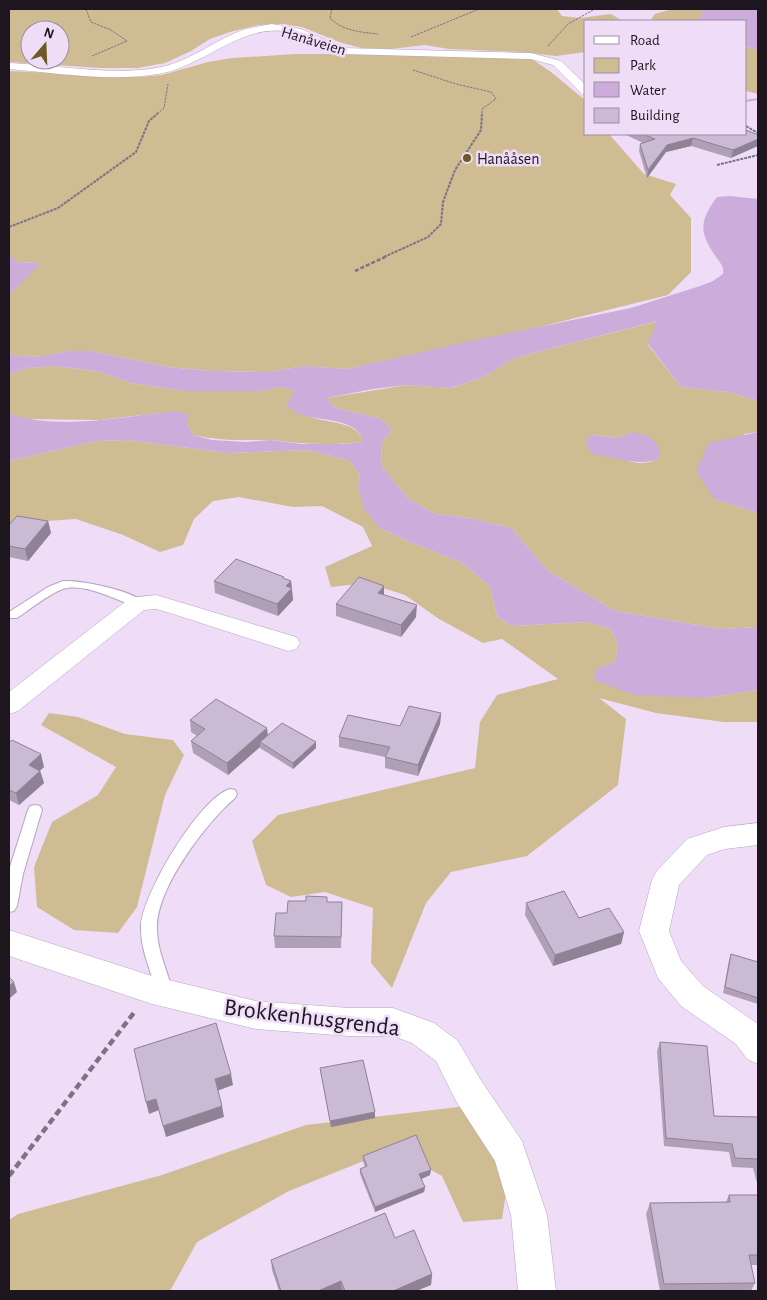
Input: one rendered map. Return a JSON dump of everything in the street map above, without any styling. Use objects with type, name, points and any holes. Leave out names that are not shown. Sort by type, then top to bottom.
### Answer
[{"type":"street","name":"Hanåveien","points":[[9,66],[134,72],[171,68],[187,63],[224,41],[244,32],[272,28],[289,29],[302,33],[326,47],[343,51],[524,55],[547,59],[561,66],[584,90]]},
{"type":"street","points":[[9,705],[138,603],[156,602],[288,643]]},
{"type":"street","points":[[758,834],[724,838],[697,847],[666,880],[654,931],[669,969],[692,996],[746,1034],[758,1049]]},
{"type":"street","name":"Brokkenhusgrenda","points":[[9,943],[159,992],[256,1015],[349,1022],[393,1022],[423,1033],[447,1051],[468,1090],[510,1153],[529,1214],[537,1291]]},
{"type":"lane","points":[[13,615],[64,585],[95,588],[123,595],[138,603]]},
{"type":"lane","points":[[159,992],[149,925],[152,905],[205,817],[230,794]]},
{"type":"lane","points":[[9,906],[15,874],[35,810]]},
{"type":"path","points":[[86,9],[91,22],[110,30],[127,41],[102,53],[77,60],[87,70]]},
{"type":"path","points":[[332,9],[330,18],[335,24],[348,29],[382,35]]},
{"type":"path","points":[[355,271],[428,237],[441,224],[443,202],[455,170],[481,130],[483,120],[482,108],[496,99],[491,92],[456,84],[413,70],[410,64],[424,50],[422,47],[410,42],[411,36],[479,9]]},
{"type":"path","points":[[547,59],[551,57],[545,51],[555,34],[571,20],[595,9]]},
{"type":"path","points":[[9,226],[58,208],[136,152],[149,121],[164,108],[171,68]]},
{"type":"path","points":[[717,165],[758,155]]},
{"type":"path","points":[[9,1176],[159,992]]},
{"type":"green space","points":[[9,9],[557,9],[562,16],[580,18],[611,14],[621,20],[584,20],[584,52],[556,56],[521,52],[449,49],[425,45],[391,49],[361,48],[339,42],[302,27],[281,24],[258,25],[210,39],[191,51],[165,63],[138,68],[70,66],[70,20],[20,20],[20,63],[9,62]]},
{"type":"green space","points":[[672,9],[703,9],[699,20],[651,19],[655,14]]},
{"type":"green space","points":[[747,46],[758,50],[758,94],[747,91]]},
{"type":"green space","points":[[296,54],[353,54],[532,59],[584,99],[584,135],[610,135],[644,174],[676,184],[670,195],[691,218],[691,272],[668,295],[535,328],[347,369],[305,366],[267,372],[211,371],[168,367],[90,351],[66,351],[44,356],[23,357],[9,354],[9,295],[40,263],[16,262],[9,257],[9,71],[140,77],[162,75],[208,62],[232,58]]},
{"type":"green space","points":[[658,321],[648,345],[681,387],[729,392],[758,401],[758,432],[744,434],[714,499],[758,513],[758,627],[721,629],[615,611],[548,571],[511,528],[469,518],[435,514],[408,499],[382,466],[381,444],[392,429],[379,418],[335,408],[327,398],[407,385],[452,388],[487,375],[514,358]],"holes":[[[630,433],[658,459],[639,463],[630,461],[613,453],[591,435],[617,438]]]},
{"type":"green space","points":[[54,366],[97,371],[131,383],[185,391],[261,391],[281,387],[296,391],[286,405],[311,417],[349,426],[361,435],[365,442],[316,444],[273,440],[212,438],[193,435],[187,424],[158,413],[100,420],[25,419],[9,414],[9,375],[26,368]]},
{"type":"green space","points":[[128,440],[228,453],[306,450],[349,460],[360,475],[358,488],[380,528],[461,562],[490,586],[497,616],[512,626],[587,622],[611,629],[618,645],[615,662],[596,669],[704,698],[758,690],[758,722],[724,722],[656,713],[599,698],[626,719],[618,785],[527,856],[451,872],[426,903],[392,988],[371,963],[373,908],[325,892],[291,897],[266,885],[252,841],[278,815],[475,768],[480,722],[497,695],[558,679],[502,639],[483,643],[439,619],[405,595],[367,583],[331,587],[325,567],[372,546],[363,527],[322,506],[293,507],[239,497],[213,501],[194,519],[183,545],[160,552],[123,535],[76,519],[18,523],[9,530],[9,461],[96,441]]},
{"type":"green space","points":[[49,713],[78,717],[125,734],[173,740],[184,755],[165,795],[137,907],[118,933],[74,930],[37,907],[34,867],[52,822],[98,795],[116,767],[41,725]]},
{"type":"green space","points":[[492,1103],[513,1146],[502,1219],[463,1222],[442,1176],[404,1155],[371,1158],[289,1191],[197,1242],[170,1291],[9,1291],[9,1220],[18,1214],[162,1175],[306,1125]]},
{"type":"water","points":[[703,9],[758,9],[758,50],[747,46],[747,20],[699,20]]},
{"type":"water","points":[[730,196],[758,199],[758,401],[729,392],[681,387],[648,344],[657,321],[514,358],[487,375],[451,388],[407,385],[373,389],[327,398],[335,408],[379,418],[392,429],[381,444],[382,466],[408,499],[435,514],[469,518],[511,528],[548,571],[615,611],[721,629],[758,627],[758,690],[704,698],[635,695],[594,680],[596,669],[615,662],[618,645],[611,629],[587,622],[512,626],[497,616],[490,586],[461,562],[380,528],[364,509],[358,487],[360,475],[349,460],[306,450],[228,453],[128,440],[96,441],[9,461],[9,414],[29,419],[71,422],[177,411],[187,414],[187,424],[193,435],[212,440],[246,442],[270,440],[301,444],[364,442],[360,433],[353,427],[295,412],[286,405],[295,391],[281,387],[261,391],[185,391],[131,383],[97,371],[54,366],[26,368],[9,375],[9,354],[23,357],[44,356],[66,351],[90,351],[168,367],[211,371],[267,372],[305,366],[347,369],[631,308],[700,286],[713,281],[723,274],[722,265],[706,241],[703,227],[707,213],[717,197]]},
{"type":"water","points":[[13,256],[16,262],[41,263],[9,295],[9,257]]},
{"type":"water","points":[[758,432],[758,513],[714,499],[696,471],[709,443]]},
{"type":"water","points":[[630,433],[644,435],[654,441],[660,449],[658,459],[643,462],[626,461],[593,454],[587,447],[586,440],[591,435],[617,438]]},
{"type":"building","points":[[747,130],[758,135],[758,139],[733,150],[693,138],[667,145],[648,170],[640,144],[655,139],[645,135],[747,135]]},
{"type":"building","points":[[17,516],[48,521],[25,549],[9,546],[9,525]]},
{"type":"building","points":[[236,559],[284,577],[291,581],[286,586],[292,588],[277,604],[214,581]]},
{"type":"building","points":[[359,577],[384,586],[378,593],[417,605],[401,625],[336,604]]},
{"type":"building","points":[[216,699],[267,728],[227,763],[191,741],[205,729],[190,720]]},
{"type":"building","points":[[409,706],[441,713],[418,765],[385,757],[390,747],[339,737],[348,715],[400,726]]},
{"type":"building","points":[[282,723],[316,742],[293,763],[260,742]]},
{"type":"building","points":[[12,740],[41,754],[29,765],[40,771],[16,793],[9,790],[9,743]]},
{"type":"building","points":[[564,891],[579,918],[609,908],[624,932],[555,955],[526,903]]},
{"type":"building","points":[[306,896],[327,897],[327,902],[342,902],[341,937],[274,936],[276,913],[287,913],[288,901],[306,901]]},
{"type":"building","points":[[731,954],[758,962],[758,998],[725,987]]},
{"type":"building","points":[[9,977],[14,982],[9,986]]},
{"type":"building","points":[[216,1023],[231,1074],[215,1079],[222,1106],[163,1126],[156,1099],[146,1102],[134,1049]]},
{"type":"building","points":[[660,1042],[707,1046],[714,1116],[758,1117],[758,1165],[757,1159],[735,1158],[732,1144],[666,1138]]},
{"type":"building","points":[[363,1060],[375,1112],[330,1121],[320,1068]]},
{"type":"building","points":[[416,1135],[431,1170],[419,1174],[425,1187],[375,1207],[360,1169],[367,1166],[363,1156]]},
{"type":"building","points":[[729,1195],[758,1195],[758,1255],[749,1255],[755,1283],[664,1284],[650,1203],[730,1202]]},
{"type":"building","points":[[385,1213],[395,1238],[414,1230],[432,1274],[393,1291],[345,1291],[341,1281],[318,1291],[281,1291],[271,1260]]},
{"type":"waterway","points":[[747,101],[758,99]]},
{"type":"place","name":"Hanååsen","points":[[467,158]]}]
